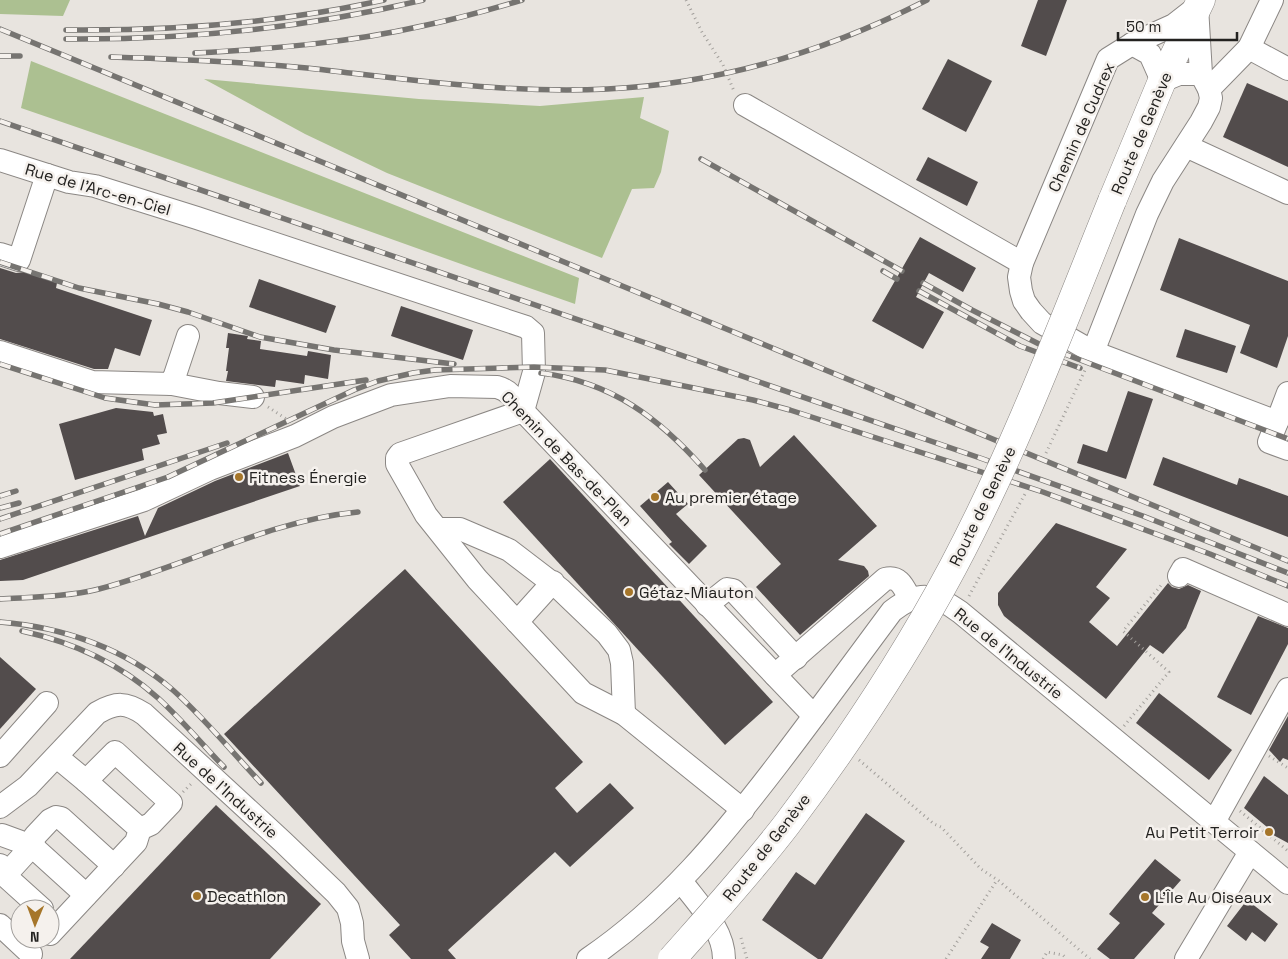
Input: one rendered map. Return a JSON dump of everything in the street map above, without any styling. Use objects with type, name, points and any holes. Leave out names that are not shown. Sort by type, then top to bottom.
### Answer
[{"type":"main road","name":"Route de Genève","points":[[672,959],[727,898],[786,825],[846,742],[910,641],[953,567],[1026,413],[1162,82],[1199,4]]},
{"type":"street","points":[[1205,82],[1249,48],[1272,0]]},
{"type":"street","points":[[1093,352],[1147,214],[1163,181],[1209,107],[1210,98],[1205,82],[1199,4]]},
{"type":"street","name":"Chemin de Cudrex","points":[[1199,4],[1174,25],[1132,44],[1108,59],[1022,263],[1020,291],[1030,311],[1042,323],[1093,352],[1277,422]]},
{"type":"street","points":[[1132,44],[1150,54],[1162,82],[1179,74],[1205,82]]},
{"type":"street","points":[[1249,48],[1288,69]]},
{"type":"street","points":[[745,105],[1022,263]]},
{"type":"street","points":[[1186,146],[1288,193]]},
{"type":"street","name":"Rue de l'Arc-en-Ciel","points":[[0,160],[69,182],[95,186],[197,218],[526,327],[533,332],[534,372],[523,411]]},
{"type":"street","points":[[0,254],[19,260],[47,175]]},
{"type":"street","points":[[172,384],[188,336]]},
{"type":"street","points":[[0,352],[92,382],[172,384],[253,397]]},
{"type":"street","name":"Chemin de Bas-de-Plan","points":[[0,547],[144,500],[210,469],[295,436],[333,417],[391,395],[450,386],[497,387],[505,389],[523,411],[814,716]]},
{"type":"street","points":[[1288,393],[1269,442],[1288,449]]},
{"type":"street","points":[[523,411],[400,454],[397,458],[398,464],[404,477],[426,515],[477,579],[583,693],[624,714],[742,810]]},
{"type":"street","points":[[438,529],[460,529],[509,550],[553,582],[607,634],[619,650],[622,663],[624,714]]},
{"type":"street","points":[[1172,578],[1183,569],[1288,615]]},
{"type":"street","points":[[588,959],[637,922],[681,881],[707,853],[814,716],[892,611],[904,601],[910,599],[899,580],[895,578],[885,579],[775,676]]},
{"type":"street","points":[[517,622],[553,582]]},
{"type":"street","points":[[707,605],[727,589],[733,590],[796,658]]},
{"type":"street","name":"Rue de l'Industrie","points":[[910,599],[918,597],[932,598],[947,603],[960,612],[1288,884]]},
{"type":"street","points":[[1214,822],[1288,689]]},
{"type":"street","points":[[0,756],[47,703]]},
{"type":"street","name":"Rue de l'Industrie","points":[[0,808],[28,786],[97,713],[112,705],[126,705],[136,709],[283,842],[336,893],[348,908],[358,959]]},
{"type":"street","points":[[60,922],[136,842],[140,829],[151,824],[171,803],[115,752],[86,781]]},
{"type":"street","points":[[57,757],[140,829]]},
{"type":"street","points":[[1,871],[11,869],[32,846],[35,836],[50,820],[56,817],[61,818],[114,866]]},
{"type":"street","points":[[1,832],[32,846],[86,895]]},
{"type":"street","points":[[1186,959],[1250,852]]},
{"type":"street","points":[[1,871],[31,899]]},
{"type":"street","points":[[681,881],[716,929],[721,940],[724,959]]},
{"type":"path","points":[[686,0],[702,32],[724,65],[729,83]]},
{"type":"path","points":[[1046,453],[1093,352]]},
{"type":"path","points":[[253,397],[288,420],[295,436]]},
{"type":"path","points":[[960,612],[1025,494]]},
{"type":"path","points":[[1113,739],[1169,672],[1123,631],[1172,578]]},
{"type":"path","points":[[859,760],[934,824],[941,827],[981,869],[998,880],[1090,959]]},
{"type":"path","points":[[171,803],[196,780]]},
{"type":"path","points":[[1226,800],[1288,851]]},
{"type":"path","points":[[946,959],[998,880]]},
{"type":"path","points":[[1043,959],[1046,952],[1063,955],[1066,959]]},
{"type":"green space","points":[[0,0],[70,0],[63,16],[0,14]]},
{"type":"green space","points":[[31,61],[579,278],[575,304],[21,108]]},
{"type":"green space","points":[[204,79],[419,99],[540,106],[644,97],[640,118],[669,131],[661,172],[654,188],[632,189],[602,258],[387,173],[305,134]]},
{"type":"building","points":[[1038,0],[1067,0],[1046,56],[1021,46]]},
{"type":"building","points":[[948,59],[992,81],[966,132],[922,109]]},
{"type":"building","points":[[1247,83],[1288,101],[1288,167],[1223,137]]},
{"type":"building","points":[[928,157],[978,182],[967,206],[916,180]]},
{"type":"building","points":[[920,237],[976,268],[963,292],[929,273],[916,297],[944,312],[923,349],[872,321]]},
{"type":"building","points":[[1179,238],[1288,281],[1288,336],[1277,368],[1240,353],[1250,325],[1160,290]]},
{"type":"building","points":[[0,268],[16,273],[24,272],[57,283],[56,288],[152,320],[140,356],[115,348],[108,369],[94,369],[0,339]]},
{"type":"building","points":[[259,279],[336,306],[326,333],[249,307]]},
{"type":"building","points":[[401,306],[473,330],[463,360],[391,336]]},
{"type":"building","points":[[1185,329],[1236,346],[1227,373],[1176,357]]},
{"type":"building","points":[[228,333],[248,336],[247,339],[261,341],[260,349],[307,356],[308,351],[331,355],[328,379],[305,375],[304,384],[276,380],[275,387],[226,381],[229,348],[226,348]]},
{"type":"building","points":[[1128,391],[1153,399],[1126,479],[1077,463],[1083,444],[1107,452]]},
{"type":"building","points":[[116,408],[153,412],[154,416],[163,414],[167,433],[157,435],[160,444],[142,449],[144,460],[75,480],[59,424]]},
{"type":"building","points":[[794,435],[877,526],[838,560],[864,566],[869,576],[800,635],[756,587],[781,564],[699,475],[738,439],[750,440],[760,467]]},
{"type":"building","points":[[288,453],[300,486],[23,580],[0,581],[0,560],[138,516],[145,536],[158,508],[215,481]]},
{"type":"building","points":[[1163,457],[1237,485],[1239,478],[1288,496],[1288,537],[1153,485]]},
{"type":"building","name":"Gétaz-Miauton","points":[[550,459],[773,702],[725,745],[503,502]]},
{"type":"building","points":[[668,482],[688,504],[676,514],[707,546],[689,564],[669,544],[672,542],[640,506]]},
{"type":"building","points":[[1056,523],[1127,549],[1096,587],[1110,598],[1089,622],[1117,646],[1168,583],[1172,587],[1179,589],[1188,585],[1201,591],[1186,628],[1163,654],[1150,645],[1106,699],[1004,616],[998,605],[998,593]]},
{"type":"building","points":[[405,569],[583,762],[555,788],[577,813],[610,783],[634,808],[570,867],[555,852],[448,950],[456,959],[411,959],[389,935],[400,925],[224,734]]},
{"type":"building","points":[[1258,616],[1288,628],[1288,644],[1251,715],[1217,697]]},
{"type":"building","points":[[0,657],[36,689],[0,729]]},
{"type":"building","points":[[1159,693],[1232,750],[1209,780],[1136,723]]},
{"type":"building","points":[[1288,716],[1288,760],[1283,758],[1280,762],[1269,750]]},
{"type":"building","points":[[1264,776],[1288,795],[1288,843],[1266,831],[1267,827],[1244,808]]},
{"type":"building","points":[[216,805],[321,904],[270,959],[70,959]]},
{"type":"building","points":[[866,813],[905,841],[822,959],[818,959],[762,920],[796,872],[815,885]]},
{"type":"building","name":"L'Île Au Oiseaux","points":[[1155,859],[1181,880],[1152,913],[1165,924],[1134,959],[1110,959],[1097,949],[1120,923],[1109,914]]},
{"type":"building","points":[[1247,900],[1278,924],[1265,942],[1252,932],[1246,941],[1227,926]]},
{"type":"building","points":[[992,923],[1021,940],[1010,959],[981,959],[989,947],[980,942]]},
{"type":"railway","points":[[66,30],[146,29],[226,24],[305,15],[384,0]]},
{"type":"railway","points":[[66,39],[156,37],[246,30],[335,18],[423,0]]},
{"type":"railway","points":[[195,53],[281,47],[366,37],[485,11],[522,0]]},
{"type":"railway","points":[[111,57],[307,68],[456,85],[531,89],[607,89],[649,86],[690,80],[772,62],[851,35],[927,0]]},
{"type":"railway","points":[[0,29],[1288,561]]},
{"type":"railway","points":[[0,56],[20,56]]},
{"type":"railway","points":[[0,121],[983,459],[1143,516],[1288,573]]},
{"type":"railway","points":[[701,159],[902,271]]},
{"type":"railway","points":[[0,262],[79,288],[188,312],[260,337],[334,350],[454,364]]},
{"type":"railway","points":[[883,271],[897,279]]},
{"type":"railway","points":[[923,283],[1041,345],[1288,439]]},
{"type":"railway","points":[[919,291],[1020,346],[1080,368]]},
{"type":"railway","points":[[0,364],[105,398],[155,405],[213,403],[366,380]]},
{"type":"railway","points":[[0,534],[168,477],[354,390],[378,381],[435,370],[534,367],[605,370],[753,400],[790,410],[1043,492],[1210,554],[1288,586]]},
{"type":"railway","points":[[541,373],[590,385],[632,405],[670,434],[705,470]]},
{"type":"railway","points":[[0,519],[227,443]]},
{"type":"railway","points":[[0,496],[16,491]]},
{"type":"railway","points":[[0,508],[19,503]]},
{"type":"railway","points":[[0,599],[87,592],[131,580],[227,545],[292,524],[358,512]]},
{"type":"railway","points":[[0,622],[47,629],[71,635],[115,652],[136,663],[174,691],[208,724],[261,783]]},
{"type":"railway","points":[[22,631],[77,648],[127,674],[167,706],[224,767]]},
{"type":"place","name":"Fitness Énergie","points":[[239,477]]},
{"type":"place","name":"Au premier étage","points":[[655,497]]},
{"type":"place","name":"Gétaz-Miauton","points":[[629,592]]},
{"type":"place","name":"Au Petit Terroir","points":[[1269,832]]},
{"type":"place","name":"Decathlon","points":[[197,896]]},
{"type":"place","name":"L'Île Au Oiseaux","points":[[1145,897]]}]
